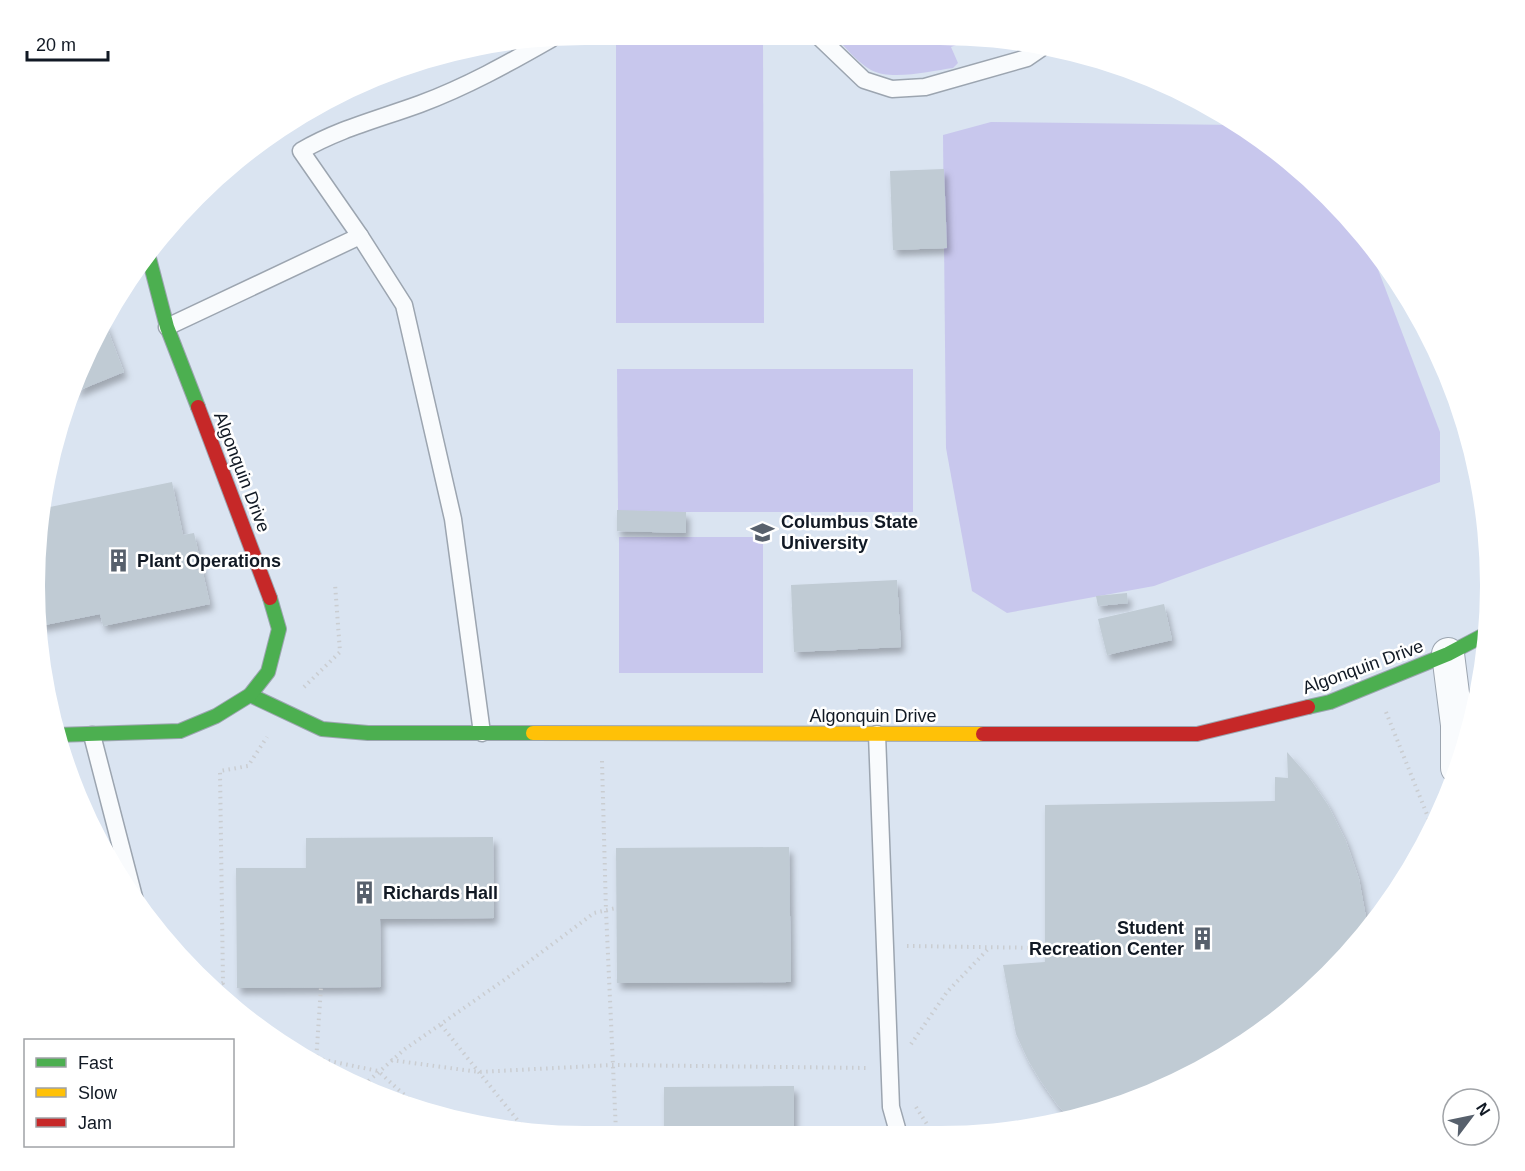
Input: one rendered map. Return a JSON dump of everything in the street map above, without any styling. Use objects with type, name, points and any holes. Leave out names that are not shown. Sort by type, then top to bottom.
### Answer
[{"type":"street","name":"Algonquin Drive","points":[[66,735],[180,731],[216,716],[250,695],[268,672],[279,629],[269,594],[167,327],[150,266]]},
{"type":"street","name":"Algonquin Drive","points":[[250,695],[322,729],[368,733],[1197,734],[1330,702],[1448,654],[1477,639]]},
{"type":"street","points":[[1448,654],[1457,740]]},
{"type":"lane","points":[[827,45],[864,80],[892,88],[926,87],[1027,58],[1034,53]]},
{"type":"lane","points":[[482,733],[453,519],[405,305],[301,151],[327,136],[422,103],[483,77],[536,48]]},
{"type":"lane","points":[[167,327],[360,236]]},
{"type":"lane","points":[[877,734],[891,1107],[896,1126]]},
{"type":"lane","points":[[92,735],[128,873]]},
{"type":"path","points":[[220,984],[223,983],[220,771],[248,766],[284,712],[308,682],[340,652],[335,584]]},
{"type":"path","points":[[1375,684],[1428,817]]},
{"type":"path","points":[[601,734],[616,1126]]},
{"type":"path","points":[[369,1080],[405,1048],[441,1025],[594,913],[616,908]]},
{"type":"path","points":[[885,946],[1045,948]]},
{"type":"path","points":[[910,1046],[947,992],[990,947]]},
{"type":"path","points":[[316,1055],[321,987]]},
{"type":"path","points":[[441,1025],[519,1121]]},
{"type":"path","points":[[391,1060],[479,1072],[612,1065],[890,1069]]},
{"type":"path","points":[[332,1063],[378,1071],[403,1094]]},
{"type":"path","points":[[912,1101],[928,1126]]},
{"type":"shaded area","points":[[616,45],[763,45],[764,323],[616,323]]},
{"type":"shaded area","points":[[843,45],[955,45],[951,47],[958,63],[953,68],[889,75],[871,70],[856,59]]},
{"type":"shaded area","points":[[991,122],[1222,125],[1240,136],[1296,179],[1322,203],[1378,270],[1440,432],[1440,482],[1154,586],[1007,613],[972,591],[946,448],[943,135]]},
{"type":"shaded area","points":[[617,369],[913,369],[913,512],[618,512]]},
{"type":"shaded area","points":[[619,537],[763,537],[763,673],[619,673]]},
{"type":"building","points":[[944,169],[947,248],[893,250],[890,171]]},
{"type":"building","points":[[108,332],[124,372],[82,389]]},
{"type":"building","name":"Plant Operations","points":[[172,482],[183,535],[194,533],[210,604],[103,626],[100,614],[46,625],[46,550],[51,507]]},
{"type":"building","points":[[617,510],[686,512],[686,533],[617,531]]},
{"type":"building","points":[[897,580],[901,647],[794,652],[791,585]]},
{"type":"building","points":[[1127,593],[1128,603],[1098,606],[1096,596]]},
{"type":"building","points":[[1164,604],[1172,640],[1107,655],[1098,619]]},
{"type":"building","name":"Student Recreation Center","points":[[1287,752],[1308,776],[1328,805],[1346,841],[1359,879],[1366,917],[1322,968],[1296,992],[1240,1035],[1210,1054],[1146,1085],[1064,1112],[1040,1080],[1016,1034],[1003,965],[1045,962],[1045,805],[1275,801],[1275,777],[1288,778]]},
{"type":"building","name":"Richards Hall","points":[[493,837],[494,918],[380,919],[381,987],[237,988],[236,868],[306,868],[306,838]]},
{"type":"building","points":[[789,847],[791,982],[617,983],[616,848]]},
{"type":"building","points":[[794,1086],[794,1126],[664,1126],[664,1087]]},
{"type":"traffic: fast","points":[[151,265],[167,327],[198,407]]},
{"type":"traffic: fast","points":[[66,735],[180,731],[216,716],[250,695],[268,672],[279,629],[270,598]]},
{"type":"traffic: fast","points":[[1308,707],[1330,702],[1448,654],[1477,639]]},
{"type":"traffic: fast","points":[[250,695],[322,729],[368,733],[533,733]]},
{"type":"traffic: slow","points":[[533,733],[983,734]]},
{"type":"traffic: jam","points":[[198,407],[270,598]]},
{"type":"traffic: jam","points":[[983,734],[1197,734],[1308,707]]},
{"type":"place","name":"Columbus State University","points":[[763,532]]},
{"type":"place","name":"Plant Operations","points":[[119,561]]},
{"type":"place","name":"Richards Hall","points":[[365,893]]},
{"type":"place","name":"Student Recreation Center","points":[[1202,938]]}]
